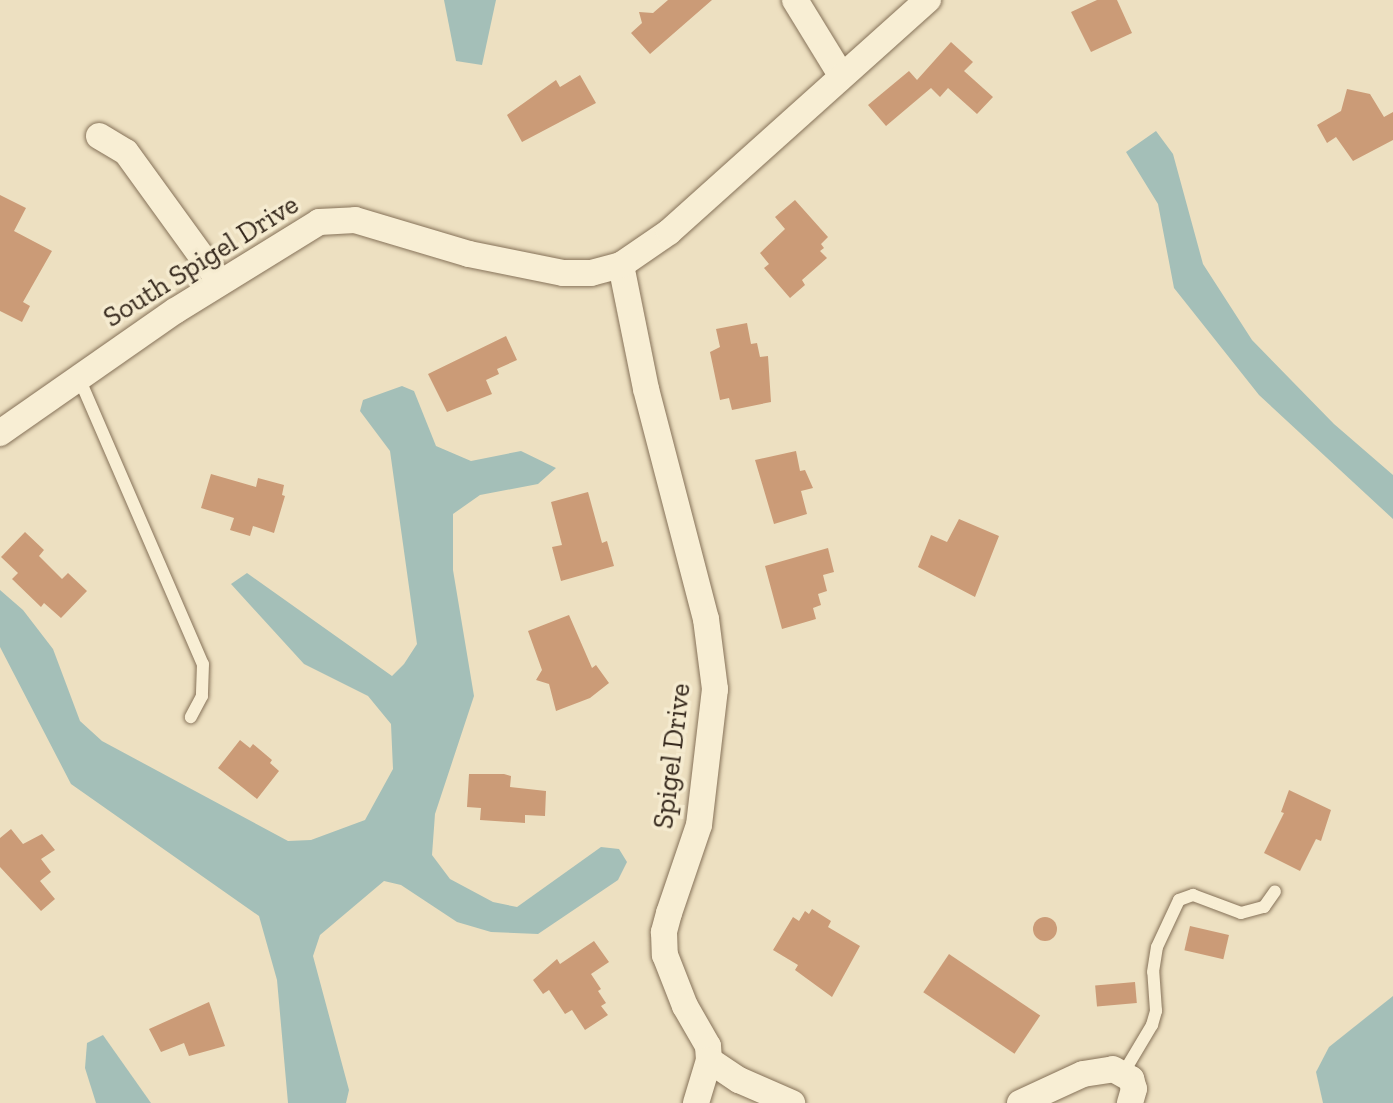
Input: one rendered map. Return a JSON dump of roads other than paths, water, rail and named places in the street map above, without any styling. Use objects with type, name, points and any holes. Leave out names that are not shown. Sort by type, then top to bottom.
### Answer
[{"type":"street","points":[[795,0],[841,75]]},
{"type":"street","name":"South Spigel Drive","points":[[0,433],[220,282],[319,222],[355,220],[469,254],[563,273],[591,273],[621,265],[669,232],[928,0]]},
{"type":"street","points":[[99,136],[126,152],[220,282]]},
{"type":"street","name":"Spigel Drive","points":[[621,265],[646,389],[712,650],[714,720],[699,825],[664,932],[665,955],[672,976],[708,1046],[709,1060]]},
{"type":"street","points":[[696,1103],[709,1060],[739,1080],[792,1103]]},
{"type":"street","points":[[1020,1103],[1058,1094],[1083,1074],[1113,1069],[1124,1072],[1134,1089],[1130,1103]]},
{"type":"lane","points":[[79,378],[203,664],[202,696],[191,717]]},
{"type":"lane","points":[[1124,1072],[1152,1025],[1156,1011],[1153,972],[1157,947],[1179,900],[1193,895],[1241,913],[1264,907],[1275,891]]},
{"type":"water","points":[[444,0],[496,0],[482,65],[456,61]]},
{"type":"water","points":[[1156,131],[1173,154],[1203,264],[1252,340],[1334,424],[1393,475],[1393,519],[1259,395],[1174,288],[1158,204],[1126,152]]},
{"type":"water","points":[[402,386],[414,391],[436,446],[471,461],[521,451],[556,468],[538,484],[480,495],[453,514],[453,570],[474,696],[435,814],[432,855],[450,879],[493,902],[517,907],[601,847],[619,849],[627,862],[618,880],[538,934],[491,932],[457,922],[401,885],[384,881],[320,935],[313,956],[349,1090],[346,1103],[288,1103],[277,980],[259,916],[71,784],[0,647],[0,590],[23,610],[53,649],[80,721],[102,741],[288,841],[311,840],[365,820],[393,769],[391,724],[368,696],[304,664],[231,584],[247,573],[392,676],[404,664],[417,644],[390,451],[360,411],[363,400]]},
{"type":"water","points":[[1393,996],[1393,1103],[1323,1103],[1316,1072],[1329,1047]]},
{"type":"water","points":[[103,1035],[151,1103],[96,1103],[85,1068],[87,1043]]}]
